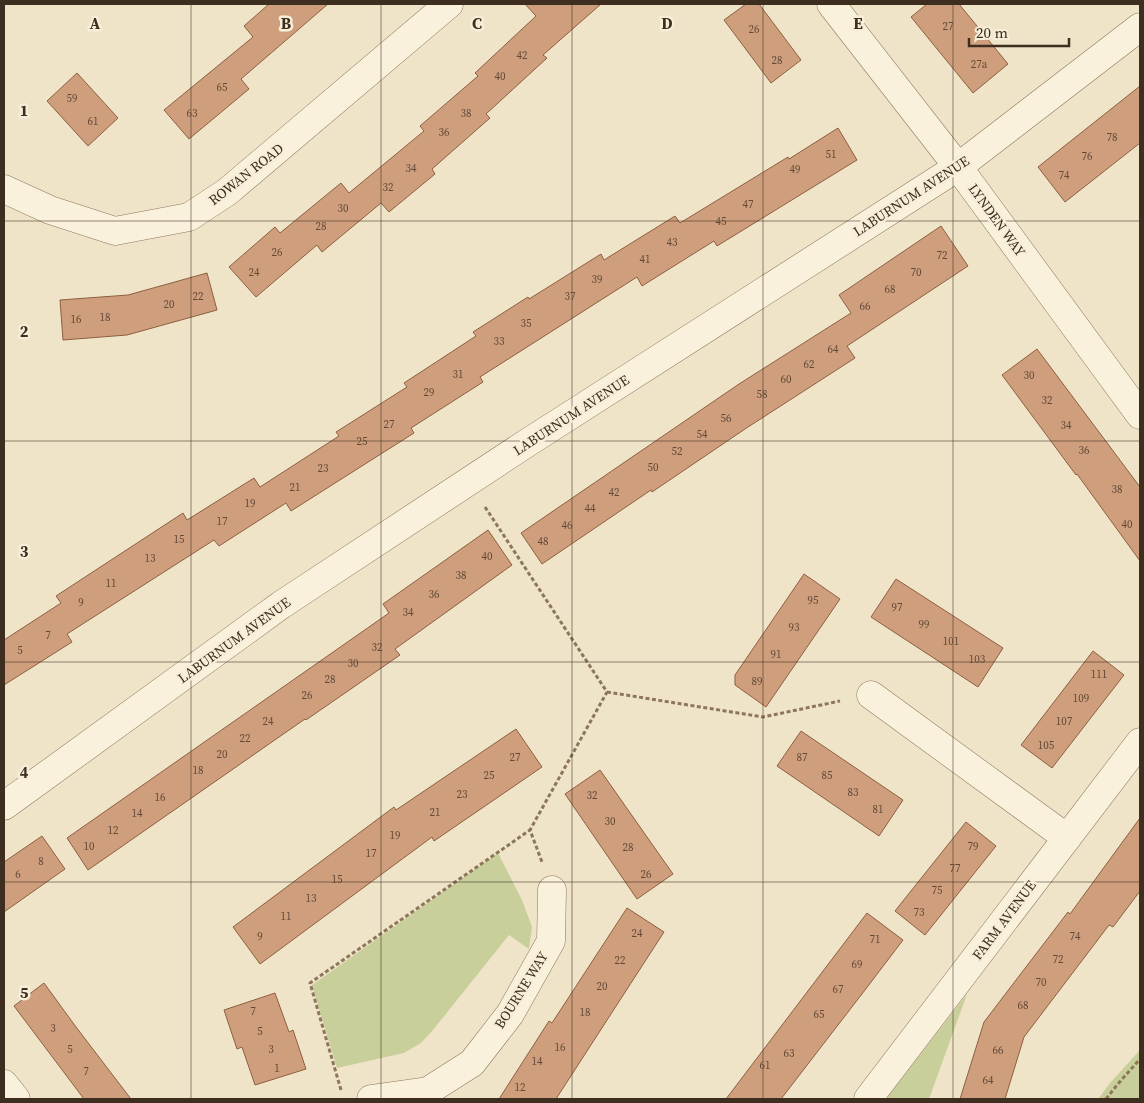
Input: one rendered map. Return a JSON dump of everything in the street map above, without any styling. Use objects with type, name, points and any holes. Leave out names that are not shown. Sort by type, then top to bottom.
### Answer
[{"type":"street","name":"ROWAN ROAD","points":[[4,189],[50,210],[115,231],[189,217],[227,192],[449,4]]},
{"type":"street","name":"LYNDEN WAY","points":[[831,4],[958,167],[1140,415]]},
{"type":"street","name":"LABURNUM AVENUE","points":[[4,806],[282,605],[468,482],[958,167],[1140,27]]},
{"type":"street","points":[[871,695],[1066,838]]},
{"type":"street","name":"FARM AVENUE","points":[[868,1099],[1140,742]]},
{"type":"street","name":"BOURNE WAY","points":[[371,1099],[428,1091],[472,1063],[510,1014],[551,941],[552,890]]},
{"type":"street","points":[[4,1084],[16,1099]]},
{"type":"path","points":[[468,482],[607,692],[763,717],[871,695]]},
{"type":"path","points":[[344,1099],[310,982],[530,830],[607,692]]},
{"type":"path","points":[[530,830],[552,890]]},
{"type":"path","points":[[1106,1099],[1140,1060]]},
{"type":"green space","points":[[498,853],[522,900],[532,927],[529,949],[509,935],[421,1043],[404,1053],[337,1068],[312,985]]},
{"type":"green space","points":[[967,994],[929,1099],[886,1099]]},
{"type":"green space","points":[[1140,1050],[1140,1099],[1098,1099],[1110,1083]]},
{"type":"building","points":[[269,4],[328,4],[241,79],[249,89],[189,139],[164,110],[253,37],[244,26]]},
{"type":"building","points":[[525,4],[601,4],[543,55],[547,58],[486,114],[490,118],[432,169],[435,174],[389,212],[381,203],[322,252],[317,245],[256,297],[229,267],[275,227],[280,233],[341,183],[349,193],[424,131],[420,126],[478,76],[475,73],[536,16]]},
{"type":"building","points":[[746,4],[759,4],[801,60],[771,83],[724,20]]},
{"type":"building","points":[[927,4],[959,4],[1008,64],[973,93],[911,17]]},
{"type":"building","points":[[77,73],[118,118],[88,146],[47,101]]},
{"type":"building","points":[[1140,86],[1140,143],[1065,202],[1038,167]]},
{"type":"building","points":[[838,128],[857,160],[717,246],[714,241],[642,286],[637,277],[480,377],[483,382],[411,428],[414,433],[291,511],[286,503],[219,546],[214,540],[67,634],[72,642],[4,685],[4,640],[61,603],[56,596],[183,513],[187,520],[254,478],[260,487],[339,436],[336,432],[407,387],[404,383],[476,336],[473,332],[528,297],[529,299],[601,254],[604,260],[675,216],[680,223]]},
{"type":"building","points":[[941,226],[968,266],[847,346],[855,358],[652,492],[651,490],[542,564],[521,533],[739,384],[851,313],[839,295]]},
{"type":"building","points":[[207,273],[217,310],[127,335],[63,340],[60,300],[128,295]]},
{"type":"building","points":[[1037,349],[1140,487],[1140,561],[1002,375]]},
{"type":"building","points":[[488,530],[512,565],[395,649],[400,655],[88,870],[67,838],[389,613],[383,604]]},
{"type":"building","points":[[804,574],[840,599],[766,707],[735,685],[735,675]]},
{"type":"building","points":[[896,579],[1003,648],[978,687],[871,617]]},
{"type":"building","points":[[1093,651],[1124,675],[1052,768],[1021,745]]},
{"type":"building","points":[[516,729],[542,767],[434,841],[432,837],[260,964],[233,927],[394,807],[396,810]]},
{"type":"building","points":[[801,731],[903,800],[879,836],[777,766]]},
{"type":"building","points":[[600,770],[673,874],[637,899],[565,794]]},
{"type":"building","points":[[1140,818],[1140,891],[1113,927],[1109,925],[1024,1037],[1005,1099],[960,1099],[984,1022],[1068,912],[1070,914]]},
{"type":"building","points":[[966,822],[996,846],[925,935],[895,911]]},
{"type":"building","points":[[42,836],[65,869],[4,912],[4,862]]},
{"type":"building","points":[[627,908],[664,932],[556,1099],[499,1099],[549,1021],[552,1023]]},
{"type":"building","points":[[867,913],[903,940],[781,1099],[726,1099]]},
{"type":"building","points":[[44,983],[131,1099],[84,1099],[14,1006]]},
{"type":"building","points":[[275,993],[289,1032],[293,1030],[306,1069],[255,1085],[242,1047],[237,1049],[224,1010]]}]
